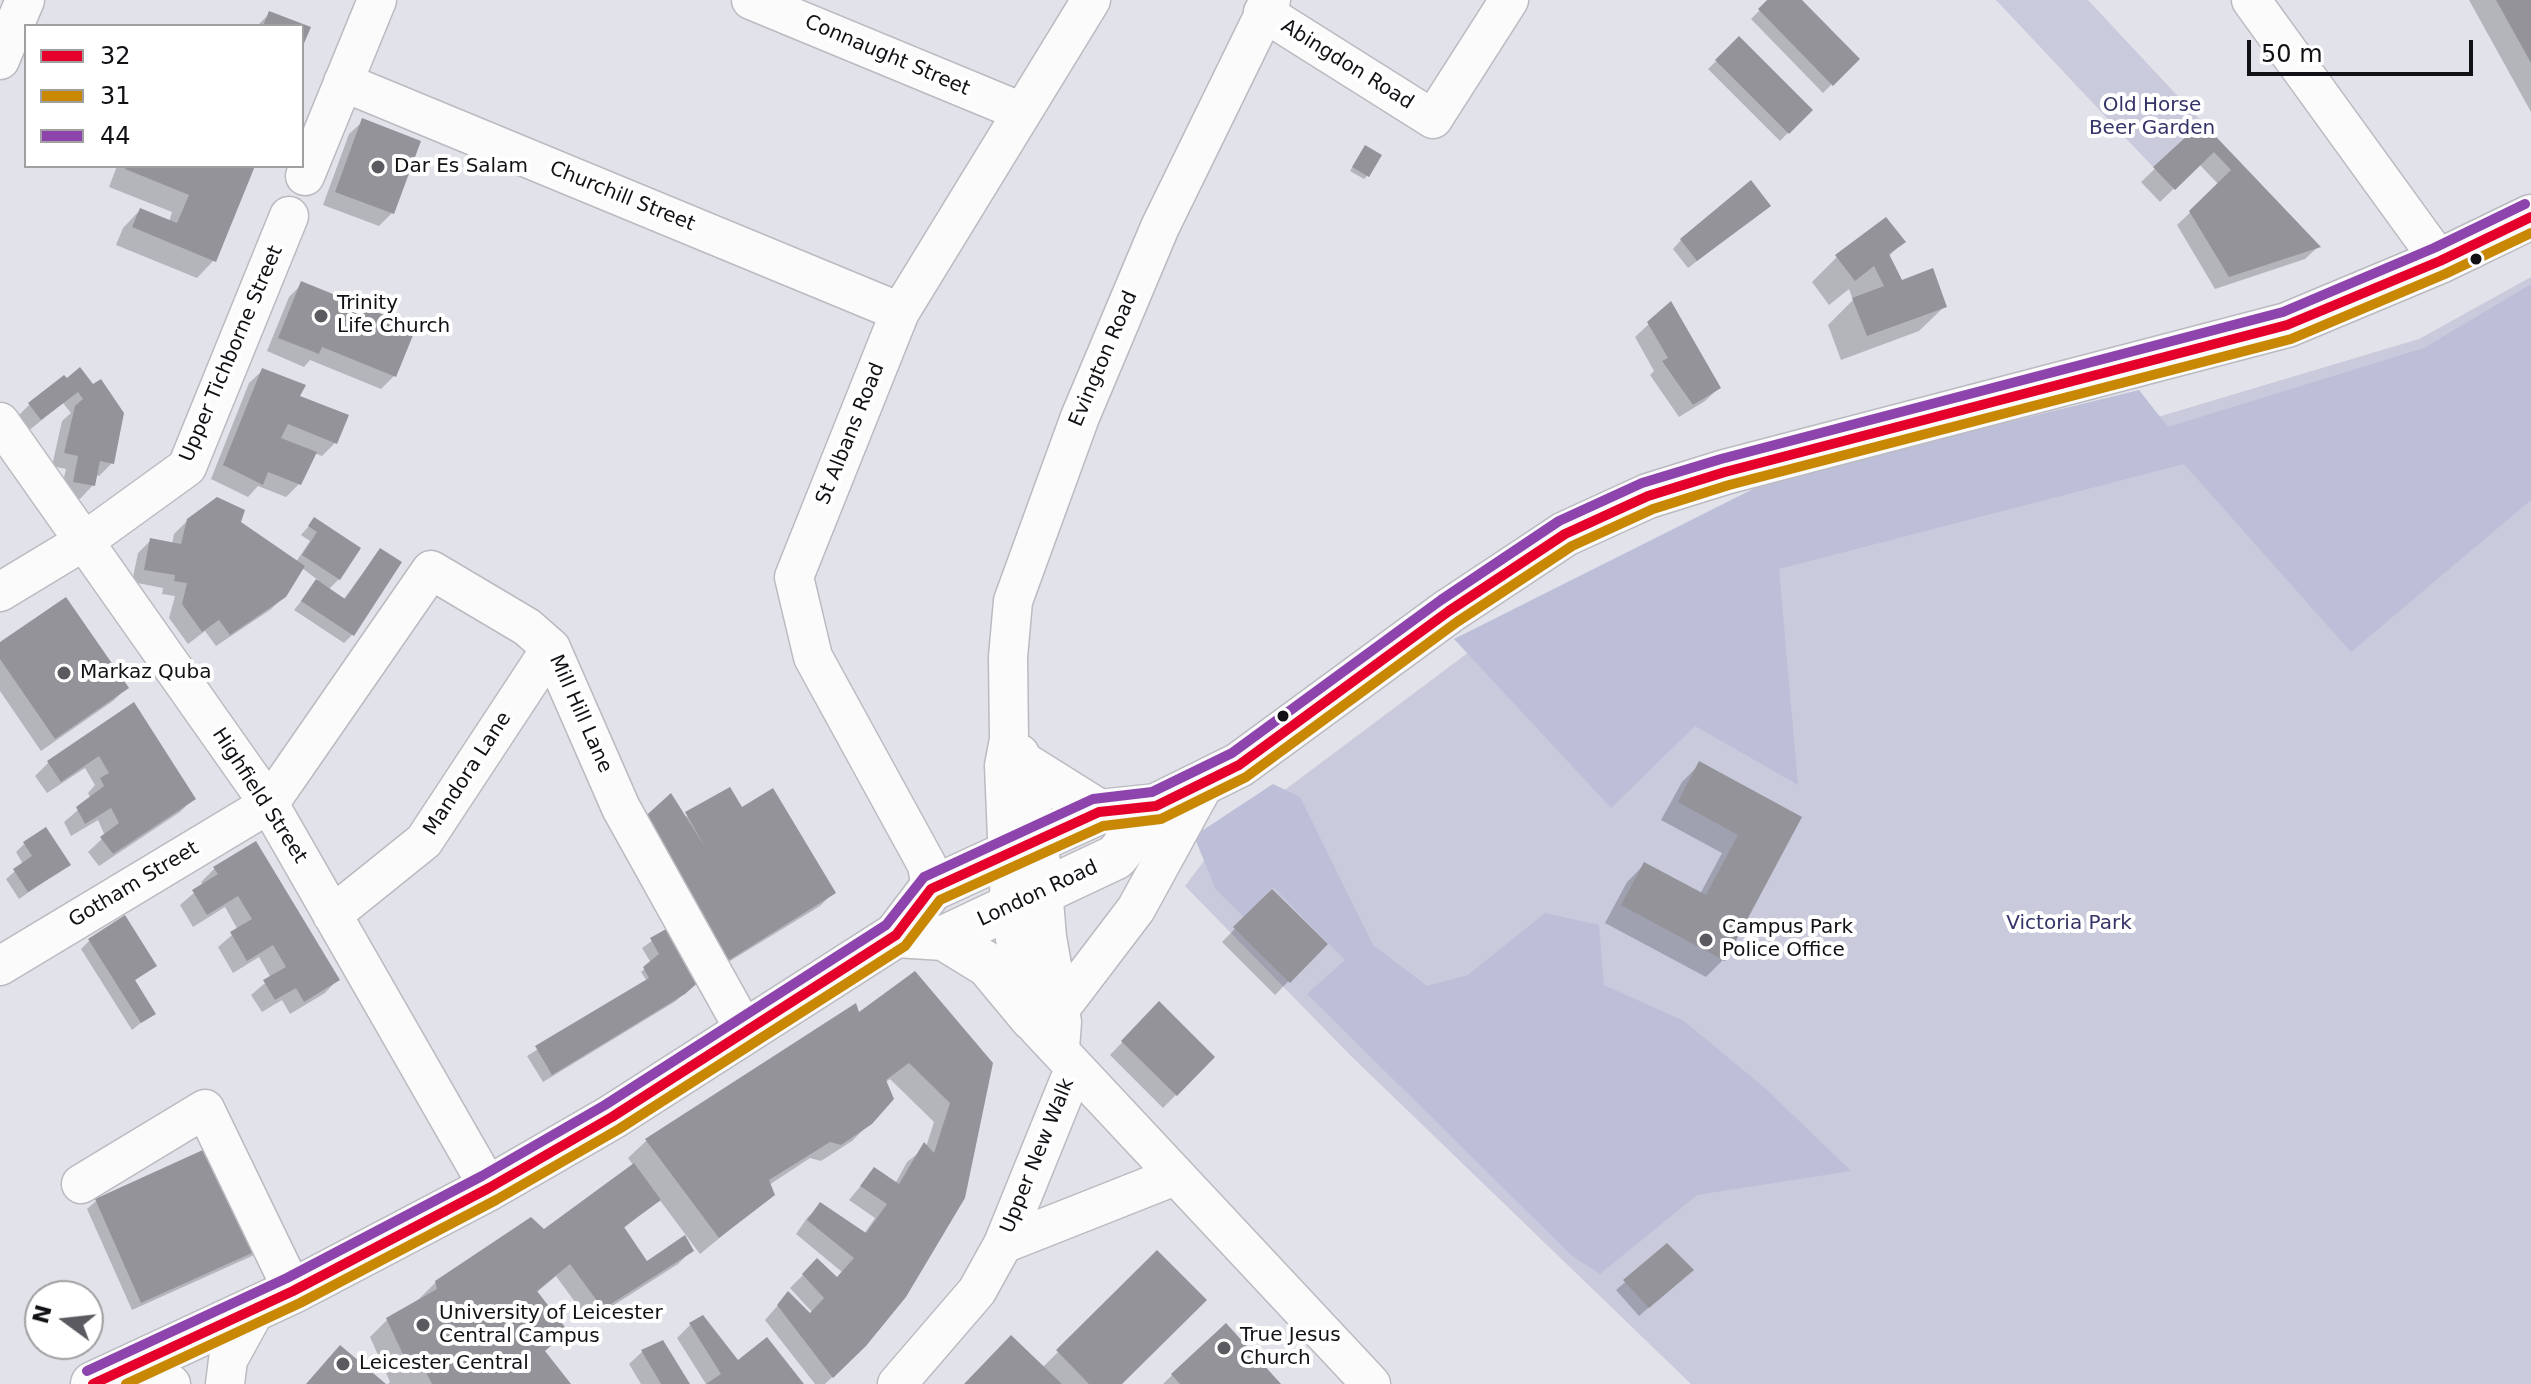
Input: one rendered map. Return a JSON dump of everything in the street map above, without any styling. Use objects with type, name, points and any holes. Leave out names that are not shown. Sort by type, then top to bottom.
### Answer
[{"type":"main road","name":"London Road","points":[[93,1384],[274,1300],[489,1188],[612,1117],[744,1029],[896,935],[931,889],[1099,812],[1156,806],[1239,765],[1449,611],[1565,534],[1648,496],[1725,472],[2287,325],[2440,261],[2531,217]]},
{"type":"main road","points":[[1017,752],[1099,812]]},
{"type":"main road","name":"London Road","points":[[896,935],[944,938],[1116,857],[1156,806]]},
{"type":"main road","points":[[944,938],[988,965],[1057,1036]]},
{"type":"street","points":[[0,60],[25,0]]},
{"type":"street","points":[[305,176],[377,0]]},
{"type":"street","name":"Connaught Street","points":[[751,0],[1022,112]]},
{"type":"street","name":"St Albans Road","points":[[931,889],[927,865],[813,657],[794,577],[900,312],[1091,0]]},
{"type":"street","name":"Abingdon Road","points":[[1267,6],[1433,119],[1509,0]]},
{"type":"street","points":[[2251,0],[2440,261]]},
{"type":"street","name":"Evington Road","points":[[1057,1036],[1022,981],[1026,900],[1009,628],[1013,601],[1080,417],[1160,227],[1267,6]]},
{"type":"street","name":"Churchill Street","points":[[343,82],[900,312]]},
{"type":"street","name":"Upper Tichborne Street","points":[[0,592],[86,540],[187,467],[289,216]]},
{"type":"street","name":"Highfield Street","points":[[0,422],[269,804],[489,1188]]},
{"type":"street","name":"Mill Hill Lane","points":[[269,804],[431,570],[527,627],[551,648],[621,808],[744,1029]]},
{"type":"street","name":"Mandora Lane","points":[[332,915],[424,841],[551,648]]},
{"type":"street","name":"Upper New Walk","points":[[897,1384],[977,1291],[1003,1244],[1057,1036],[1136,909],[1205,783]]},
{"type":"street","name":"Gotham Street","points":[[0,966],[269,804]]},
{"type":"street","points":[[1057,1036],[1175,1176],[1371,1384]]},
{"type":"street","points":[[81,1184],[205,1109],[274,1300],[228,1360],[225,1384]]},
{"type":"street","name":"Upper New Walk","points":[[1003,1244],[1175,1176]]},
{"type":"street","points":[[133,1363],[171,1384]]},
{"type":"green space","name":"Old Horse Beer Garden","points":[[1996,0],[2088,0],[2202,122],[2153,167]]},
{"type":"green space","name":"Victoria Park","points":[[2531,277],[2531,1384],[1691,1384],[1350,1055],[1185,886],[1222,837],[1477,646],[1555,597],[2419,339]]},
{"type":"shaded area","points":[[2531,284],[2531,500],[2351,652],[2184,464],[1779,569],[1798,785],[1695,726],[1611,808],[1454,639],[1771,480],[2139,390],[2168,427],[2424,348]]},
{"type":"shaded area","points":[[1273,784],[1300,797],[1373,945],[1427,986],[1468,975],[1545,913],[1599,925],[1604,985],[1684,1021],[1766,1089],[1851,1171],[1697,1195],[1600,1274],[1571,1255],[1307,994],[1345,960],[1273,887],[1244,917],[1216,890],[1194,836]]},
{"type":"building","points":[[1767,0],[1802,0],[1860,59],[1833,86],[1758,9]]},
{"type":"building","points":[[2496,0],[2531,0],[2531,63]]},
{"type":"building","points":[[269,11],[303,24],[264,24]]},
{"type":"building","points":[[304,24],[311,27],[304,43]]},
{"type":"building","points":[[1739,36],[1813,110],[1789,134],[1715,60]]},
{"type":"building","name":"Dar Es Salam","points":[[362,118],[421,141],[394,214],[335,192]]},
{"type":"building","points":[[2202,122],[2321,247],[2229,277],[2189,211],[2231,170],[2214,152],[2175,190],[2153,167]]},
{"type":"building","points":[[1365,145],[1382,155],[1369,177],[1352,167]]},
{"type":"building","points":[[254,168],[216,262],[132,227],[140,208],[177,223],[189,195],[125,169]]},
{"type":"building","points":[[1751,180],[1771,206],[1697,261],[1680,239]]},
{"type":"building","points":[[1886,217],[1906,242],[1889,254],[1902,280],[1933,268],[1947,307],[1867,336],[1852,298],[1884,286],[1874,266],[1855,281],[1835,255]]},
{"type":"building","points":[[301,281],[416,328],[396,377],[322,347],[319,354],[278,338]]},
{"type":"building","points":[[1671,301],[1721,388],[1693,405],[1662,361],[1668,358],[1647,322]]},
{"type":"building","points":[[80,367],[93,384],[101,379],[124,413],[114,464],[100,461],[95,486],[73,482],[78,456],[64,453],[75,406],[83,399],[78,392],[41,420],[28,403],[64,375],[67,378]]},
{"type":"building","points":[[262,368],[306,385],[300,396],[349,415],[337,444],[288,424],[281,438],[317,452],[301,485],[268,472],[263,485],[223,465]]},
{"type":"building","points":[[217,497],[245,510],[241,522],[305,566],[286,597],[230,635],[219,620],[202,632],[182,604],[187,583],[174,581],[175,575],[144,570],[150,538],[181,544],[187,519]]},
{"type":"building","points":[[314,517],[361,548],[340,580],[302,555],[317,532],[308,526]]},
{"type":"building","points":[[380,548],[402,562],[354,636],[301,601],[316,579],[345,599]]},
{"type":"building","name":"Markaz Quba","points":[[66,597],[129,688],[55,739],[0,659],[0,642]]},
{"type":"building","points":[[134,702],[196,799],[113,854],[100,837],[119,823],[111,808],[85,824],[76,807],[104,786],[100,778],[109,773],[99,756],[61,782],[47,761]]},
{"type":"building","points":[[1699,761],[1802,817],[1725,961],[1621,905],[1644,862],[1706,895],[1738,835],[1678,802]]},
{"type":"building","points":[[730,787],[742,807],[773,788],[836,893],[726,962],[639,822],[671,793],[705,847],[685,812]]},
{"type":"building","points":[[46,827],[71,865],[28,892],[13,869],[32,856],[23,842]]},
{"type":"building","points":[[256,841],[340,980],[304,1002],[296,988],[275,1000],[263,980],[286,967],[273,945],[247,961],[230,932],[252,919],[238,896],[207,915],[192,890],[218,874],[213,867]]},
{"type":"building","points":[[1272,889],[1328,944],[1290,983],[1233,927]]},
{"type":"building","points":[[125,915],[157,966],[135,980],[156,1014],[141,1023],[88,939]]},
{"type":"building","points":[[668,928],[702,979],[685,994],[552,1075],[535,1046],[649,978],[643,967],[659,954],[650,938]]},
{"type":"building","points":[[915,971],[993,1063],[965,1198],[906,1297],[866,1346],[833,1378],[777,1305],[788,1291],[810,1313],[824,1298],[802,1274],[817,1258],[837,1277],[854,1258],[807,1220],[820,1202],[866,1233],[887,1204],[860,1186],[874,1167],[899,1184],[924,1142],[934,1153],[950,1103],[909,1063],[886,1080],[894,1099],[872,1124],[841,1145],[830,1142],[769,1180],[775,1195],[719,1238],[645,1139],[856,1003],[859,1012]]},
{"type":"building","points":[[1159,1001],[1215,1057],[1177,1096],[1121,1041]]},
{"type":"building","points":[[216,1144],[263,1248],[141,1303],[95,1199]]},
{"type":"building","points":[[634,1163],[661,1200],[624,1227],[647,1261],[685,1235],[694,1251],[603,1309],[570,1264],[537,1291],[568,1331],[545,1351],[571,1384],[432,1384],[421,1363],[407,1363],[386,1318],[437,1289],[435,1281],[531,1217],[544,1229]]},
{"type":"building","points":[[1667,1243],[1694,1270],[1649,1308],[1623,1280]]},
{"type":"building","points":[[1157,1250],[1207,1300],[1122,1384],[1089,1384],[1056,1350]]},
{"type":"building","points":[[703,1315],[738,1360],[767,1337],[804,1384],[706,1384],[721,1374],[689,1323]]},
{"type":"building","name":"True Jesus Church","points":[[1226,1323],[1281,1384],[1180,1384],[1171,1374]]},
{"type":"building","points":[[1011,1335],[1062,1384],[964,1384]]},
{"type":"building","points":[[663,1340],[690,1384],[661,1384],[641,1350]]},
{"type":"building","name":"Leicester Central","points":[[340,1345],[386,1384],[306,1384]]},
{"type":"transit line","name":"44","points":[[87,1371],[287,1278],[482,1176],[605,1105],[886,925],[924,877],[1093,799],[1152,792],[1232,753],[1441,600],[1559,521],[1642,483],[1721,459],[2283,312],[2434,248],[2525,204]]},
{"type":"transit line","name":"32","points":[[93,1384],[293,1291],[489,1188],[612,1117],[896,935],[931,889],[1099,812],[1156,806],[1239,765],[1449,611],[1565,534],[1648,496],[1725,472],[2287,325],[2440,261],[2531,217]]},
{"type":"transit line","name":"31","points":[[126,1384],[300,1303],[496,1200],[619,1129],[905,946],[940,900],[1103,826],[1161,819],[1246,777],[1457,622],[1572,546],[1653,509],[1729,485],[2291,339],[2445,274],[2531,233]]},
{"type":"place","name":"Dar Es Salam","points":[[378,167]]},
{"type":"place","name":"Trinity Life Church","points":[[321,316]]},
{"type":"place","name":"Markaz Quba","points":[[64,673]]},
{"type":"place","name":"Campus Park Police Office","points":[[1706,940]]},
{"type":"place","name":"University of Leicester Central Campus","points":[[423,1325]]},
{"type":"place","name":"True Jesus Church","points":[[1224,1348]]},
{"type":"place","name":"Leicester Central","points":[[343,1364]]}]
